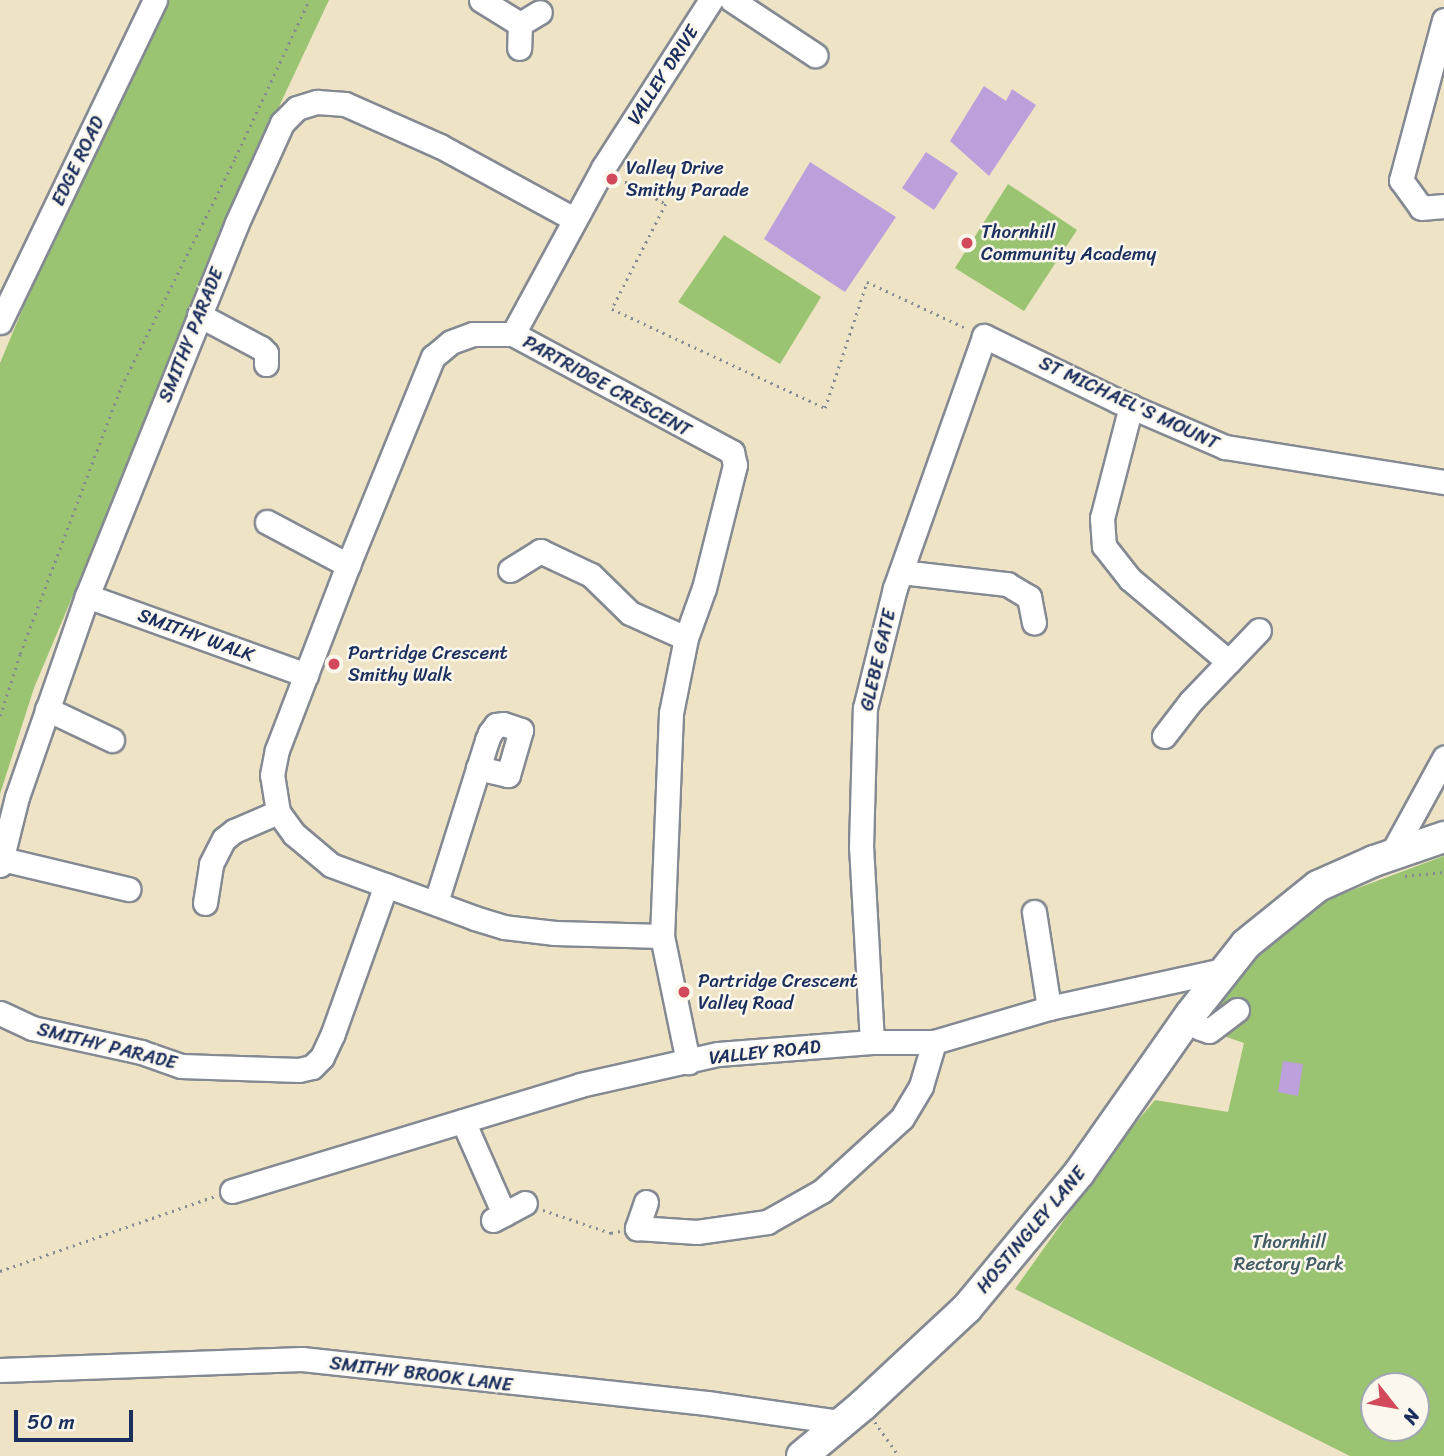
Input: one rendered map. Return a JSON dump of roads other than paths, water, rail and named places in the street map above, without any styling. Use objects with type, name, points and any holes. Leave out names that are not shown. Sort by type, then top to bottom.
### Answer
[{"type":"main road","name":"HOSTINGLEY LANE","points":[[802,1456],[852,1414],[967,1308],[1079,1173],[1190,1015],[1246,944],[1318,886],[1383,858],[1444,837]]},
{"type":"street","name":"EDGE ROAD","points":[[0,322],[155,0]]},
{"type":"street","points":[[481,0],[530,18],[519,48]]},
{"type":"street","name":"VALLEY DRIVE","points":[[513,334],[574,219],[711,0]]},
{"type":"street","points":[[732,0],[815,55]]},
{"type":"street","points":[[1444,20],[1401,180],[1421,208],[1444,206]]},
{"type":"street","name":"SMITHY PARADE","points":[[128,889],[1,862],[17,797],[87,596],[199,316],[282,123],[297,108],[317,102],[345,104],[534,194],[574,219]]},
{"type":"street","points":[[199,316],[261,348],[266,353],[266,364]]},
{"type":"street","name":"PARTRIDGE CRESCENT","points":[[662,936],[555,933],[504,927],[331,865],[294,835],[278,812],[272,794],[274,762],[306,674],[433,357],[451,342],[473,334],[513,334],[732,452],[735,466],[704,588],[686,638],[671,713],[662,936],[688,1062]]},
{"type":"street","name":"ST MICHAEL'S MOUNT","points":[[984,336],[1131,406],[1226,447],[1444,482]]},
{"type":"street","name":"GLEBE GATE","points":[[872,1042],[861,847],[865,708],[901,572],[984,336]]},
{"type":"street","points":[[1131,406],[1102,518],[1104,546],[1130,579],[1229,662]]},
{"type":"street","points":[[267,522],[348,565]]},
{"type":"street","points":[[510,570],[540,551],[591,575],[630,613],[686,638]]},
{"type":"street","points":[[901,572],[1007,584],[1029,597],[1034,623]]},
{"type":"street","name":"SMITHY WALK","points":[[87,596],[306,674]]},
{"type":"street","points":[[1164,736],[1191,701],[1259,630]]},
{"type":"street","points":[[47,709],[112,740]]},
{"type":"street","points":[[436,902],[478,768],[487,740],[496,725],[521,730],[508,775],[478,768]]},
{"type":"street","points":[[1383,858],[1444,758]]},
{"type":"street","points":[[205,903],[211,864],[224,839],[234,831],[278,812]]},
{"type":"street","name":"SMITHY PARADE","points":[[0,1013],[32,1028],[141,1052],[181,1066],[299,1070],[312,1067],[322,1057],[333,1033],[386,885]]},
{"type":"street","points":[[1034,912],[1049,1008]]},
{"type":"street","name":"VALLEY ROAD","points":[[232,1191],[580,1085],[718,1054],[872,1042],[934,1042],[1049,1008],[1223,970]]},
{"type":"street","points":[[1190,1015],[1200,1028],[1209,1031],[1237,1010]]},
{"type":"street","points":[[646,1202],[637,1228],[697,1232],[767,1222],[822,1191],[902,1118],[921,1086],[934,1042]]},
{"type":"street","points":[[463,1121],[498,1217],[525,1203]]},
{"type":"street","name":"SMITHY BROOK LANE","points":[[0,1370],[302,1359],[551,1388],[852,1414]]},
{"type":"place","name":"Valley Drive Smithy Parade","points":[[612,179]]},
{"type":"place","name":"Thornhill Community Academy","points":[[967,243]]},
{"type":"place","name":"Partridge Crescent Smithy Walk","points":[[334,664]]},
{"type":"place","name":"Partridge Crescent Valley Road","points":[[684,992]]},
{"type":"park label","name":"Thornhill Rectory Park","points":[[1289,1253]]}]
